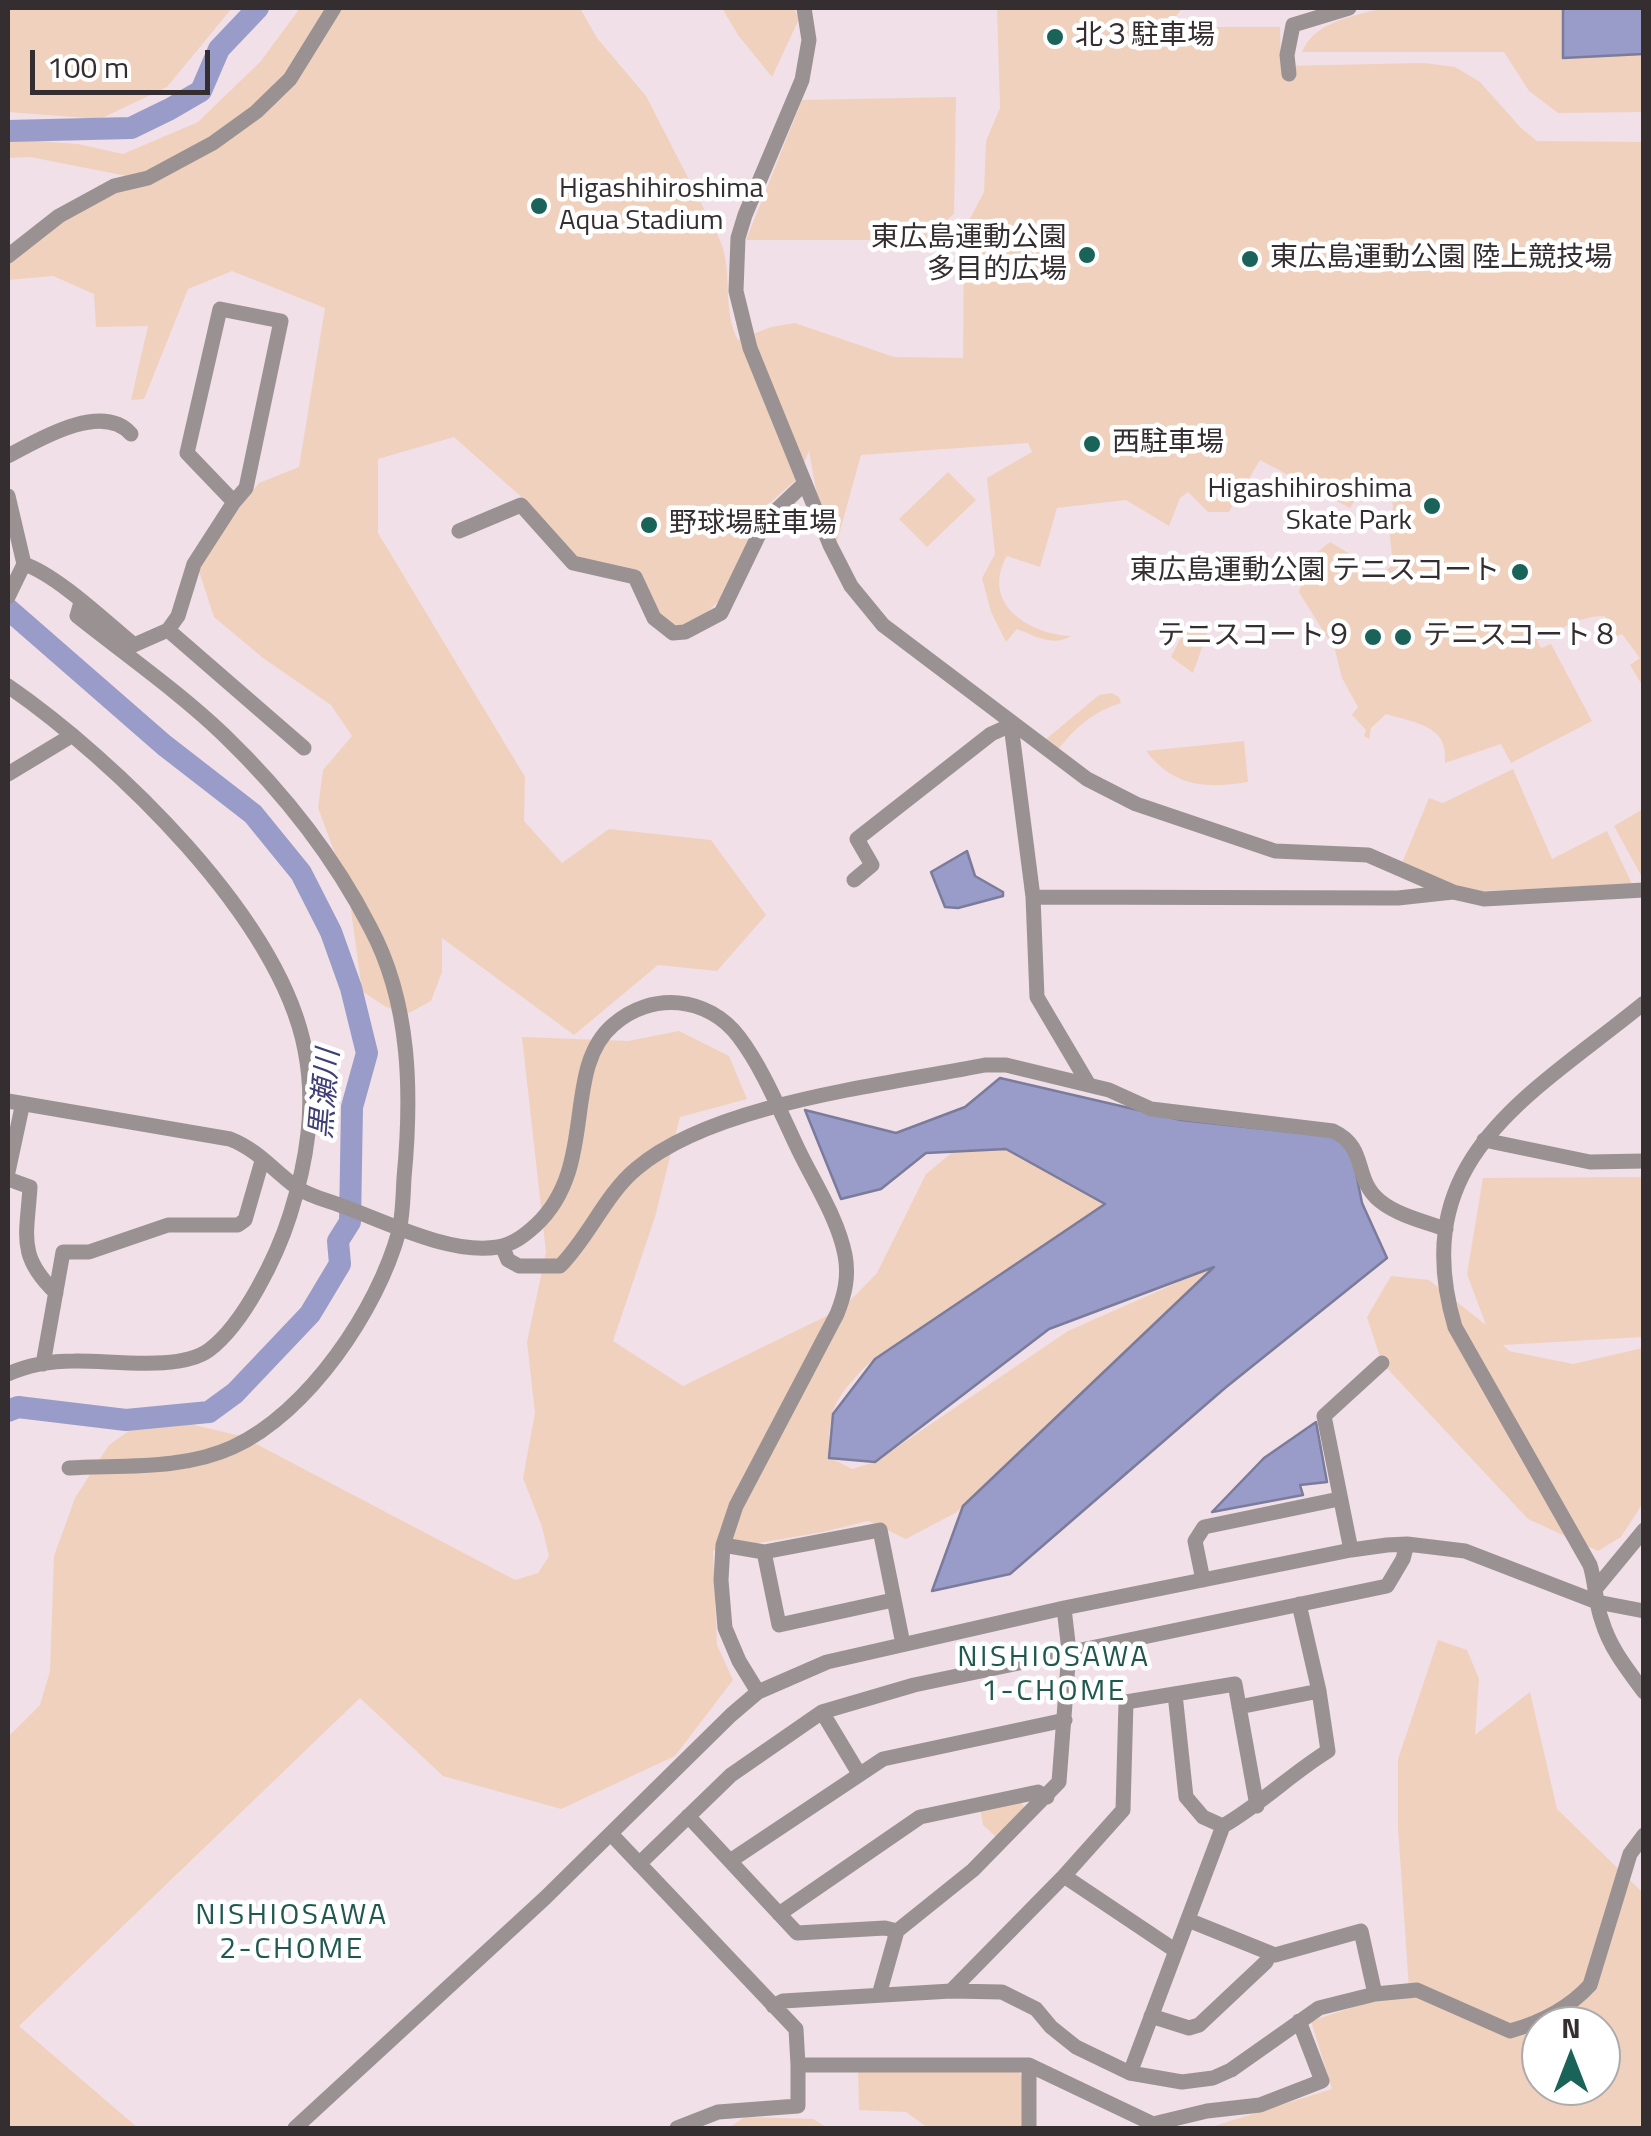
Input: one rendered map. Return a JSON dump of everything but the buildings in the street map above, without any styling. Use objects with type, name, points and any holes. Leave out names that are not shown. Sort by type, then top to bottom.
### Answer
[{"type":"street","points":[[8,256],[59,216],[114,186],[148,178],[213,142],[256,112],[290,79],[334,8]]},
{"type":"street","points":[[804,8],[809,40],[802,80],[738,238],[734,269],[740,316],[830,545],[852,586],[884,625],[1086,779],[1136,804],[1275,852],[1368,856],[1453,892],[1484,899],[1644,890]]},
{"type":"street","points":[[1289,74],[1286,54],[1293,25],[1348,8]]},
{"type":"street","points":[[22,568],[34,567],[134,645],[168,630],[178,616],[194,564],[246,488],[281,321],[220,308],[187,453],[234,502]]},
{"type":"street","points":[[8,456],[59,429],[78,424],[116,424],[131,434]]},
{"type":"street","points":[[460,531],[522,506],[574,563],[635,578],[662,628],[685,632],[726,608],[766,520],[804,483]]},
{"type":"street","points":[[8,496],[22,568],[8,597]]},
{"type":"street","points":[[68,1468],[204,1458],[266,1428],[315,1382],[355,1324],[387,1266],[410,1122],[407,1055],[394,988],[372,930],[336,868],[276,788],[222,733],[77,616],[81,602]]},
{"type":"street","points":[[168,630],[304,748]]},
{"type":"street","points":[[8,686],[71,736],[175,832],[260,940],[286,990],[305,1049],[310,1099],[307,1154],[279,1251],[227,1332],[206,1352],[175,1362],[70,1360],[8,1374]]},
{"type":"street","points":[[854,880],[872,865],[857,839],[991,734],[1012,725]]},
{"type":"street","points":[[1012,725],[1033,898],[1037,997],[1088,1084]]},
{"type":"street","points":[[8,774],[71,736]]},
{"type":"street","points":[[1033,898],[1398,898],[1453,892]]},
{"type":"street","points":[[56,1293],[36,1274],[26,1252],[30,1186],[8,1175],[14,1104],[230,1139],[249,1146],[299,1190],[396,1226],[478,1249],[522,1238],[548,1214],[563,1190],[576,1156],[587,1071],[596,1046],[612,1026],[638,1008],[665,1000],[689,1003],[716,1017],[739,1038],[777,1107],[835,1224],[844,1252],[846,1292],[736,1506],[723,1545],[721,1580],[726,1628],[739,1662],[758,1692]]},
{"type":"street","points":[[1644,1003],[1504,1117],[1484,1140],[1450,1200],[1442,1246],[1444,1287],[1456,1327],[1590,1565],[1611,1646],[1644,1692]]},
{"type":"street","points":[[502,1246],[508,1260],[519,1266],[560,1266],[632,1172],[666,1147],[736,1118],[777,1107],[985,1065],[1006,1065],[1088,1084],[1150,1109],[1333,1131],[1348,1138],[1358,1152],[1363,1180],[1380,1201],[1446,1230]]},
{"type":"street","points":[[1484,1140],[1590,1162],[1644,1161]]},
{"type":"street","points":[[43,1364],[63,1252],[90,1252],[168,1225],[238,1225],[244,1220],[262,1162]]},
{"type":"street","points":[[1350,1550],[1324,1416],[1382,1363]]},
{"type":"street","points":[[1203,1580],[1194,1540],[1204,1527],[1340,1498]]},
{"type":"street","points":[[723,1545],[764,1552],[880,1530],[902,1644]]},
{"type":"street","points":[[1597,1594],[1644,1530]]},
{"type":"street","points":[[639,1864],[731,1775],[822,1712],[914,1684],[1387,1586],[1403,1560],[1407,1544]]},
{"type":"street","points":[[295,2128],[758,1692],[827,1662],[1064,1608],[1350,1550],[1407,1544],[1465,1551],[1644,1611]]},
{"type":"street","points":[[764,1552],[778,1626],[893,1600]]},
{"type":"street","points":[[1130,2073],[1223,1826],[1258,1806],[1304,1766],[1328,1751],[1299,1604]]},
{"type":"street","points":[[879,1995],[897,1931],[973,1870],[1060,1782],[1069,1651],[1064,1608]]},
{"type":"street","points":[[951,1990],[1123,1810],[1126,1702],[1235,1684],[1258,1806]]},
{"type":"street","points":[[1239,1706],[1319,1691]]},
{"type":"street","points":[[1175,1694],[1186,1797],[1203,1817],[1223,1826]]},
{"type":"street","points":[[822,1712],[858,1772]]},
{"type":"street","points":[[730,1861],[883,1758],[1065,1720]]},
{"type":"street","points":[[779,1914],[920,1818],[1038,1792],[1046,1797]]},
{"type":"street","points":[[688,1816],[797,1933],[885,1928],[897,1931]]},
{"type":"street","points":[[611,1834],[796,2029],[798,2106],[718,2112],[677,2128]]},
{"type":"street","points":[[773,2006],[783,2001],[951,1990],[1002,1992],[1036,2009],[1076,2047],[1130,2073],[1182,2082],[1213,2078],[1231,2070],[1319,2008],[1375,1994],[1417,1990],[1510,2031],[1545,2018],[1580,1995],[1594,1976],[1620,1881],[1641,1837]]},
{"type":"street","points":[[1064,1876],[1176,1951]]},
{"type":"street","points":[[1188,1920],[1275,1955],[1362,1930],[1375,1994]]},
{"type":"street","points":[[1151,2016],[1190,2028],[1200,2024],[1266,1962],[1270,1953]]},
{"type":"street","points":[[798,2065],[1029,2065],[1151,2126],[1207,2111],[1260,2105],[1322,2080],[1299,2021]]},
{"type":"street","points":[[1029,2065],[1029,2128]]},
{"type":"shaded area","points":[[8,8],[232,8],[167,87],[100,119],[8,112]]},
{"type":"shaded area","points":[[300,8],[580,8],[597,38],[646,96],[719,238],[726,263],[730,315],[738,340],[771,327],[795,323],[894,357],[963,358],[964,230],[984,192],[986,141],[1000,108],[997,8],[1182,8],[1161,37],[1209,40],[1210,27],[1280,27],[1281,66],[1424,63],[1455,67],[1480,82],[1537,141],[1643,142],[1643,698],[1642,685],[1630,665],[1640,658],[1622,634],[1613,638],[1605,616],[1587,618],[1537,641],[1541,648],[1551,644],[1592,721],[1511,763],[1501,744],[1445,763],[1445,750],[1436,733],[1386,714],[1371,728],[1369,739],[1364,736],[1366,730],[1352,715],[1358,707],[1342,678],[1335,650],[1299,592],[1307,561],[1330,542],[1353,556],[1374,579],[1393,565],[1389,527],[1393,507],[1391,490],[1384,484],[1367,483],[1350,508],[1260,460],[1229,512],[1208,512],[1188,492],[1180,498],[1169,526],[1126,500],[1057,508],[1040,567],[1007,556],[1000,573],[1000,588],[1004,601],[1025,622],[1071,636],[1051,640],[1017,629],[1006,642],[991,612],[982,578],[995,554],[987,478],[1032,452],[1028,443],[861,455],[836,545],[817,495],[809,451],[798,478],[761,511],[726,594],[704,615],[680,627],[661,618],[642,574],[578,560],[535,515],[536,510],[454,437],[378,459],[378,533],[525,777],[524,821],[562,863],[609,829],[711,840],[766,915],[717,971],[658,965],[574,1035],[442,938],[442,972],[431,1001],[409,1013],[386,1007],[362,991],[348,888],[318,808],[323,770],[352,736],[331,705],[263,658],[214,617],[198,568],[218,533],[259,483],[299,467],[325,308],[232,271],[188,289],[144,399],[131,400],[148,326],[96,327],[94,294],[53,276],[8,280],[8,248],[127,176],[30,157],[8,158],[8,139],[78,144],[123,154],[198,122],[261,61]]},
{"type":"shaded area","points":[[722,8],[794,8],[799,19],[772,77],[738,35]]},
{"type":"shaded area","points":[[1382,8],[1563,8],[1563,57],[1643,54],[1643,112],[1558,113],[1529,91],[1504,52],[1302,52],[1325,27]]},
{"type":"shaded area","points":[[956,97],[954,214],[947,220],[946,240],[746,240],[802,100]]},
{"type":"shaded area","points":[[948,472],[976,500],[927,547],[899,519]]},
{"type":"shaded area","points":[[1189,622],[1208,631],[1193,673],[1171,657]]},
{"type":"shaded area","points":[[1112,693],[1121,703],[1085,722],[1057,751],[1045,740],[1099,695]]},
{"type":"shaded area","points":[[1244,741],[1248,782],[1233,784],[1192,783],[1168,772],[1146,751]]},
{"type":"shaded area","points":[[1513,769],[1552,859],[1607,831],[1632,884],[1461,889],[1402,863],[1429,798],[1443,803]]},
{"type":"shaded area","points":[[1643,809],[1643,879],[1614,826]]},
{"type":"shaded area","points":[[679,1031],[729,1056],[747,1099],[680,1117],[655,1217],[613,1341],[683,1386],[843,1308],[877,1273],[926,1174],[955,1150],[1006,1149],[1047,1165],[1106,1204],[867,1365],[840,1396],[830,1427],[829,1457],[852,1469],[875,1462],[1068,1331],[1217,1265],[957,1512],[906,1539],[868,1521],[713,1551],[717,1645],[733,1680],[675,1756],[561,1809],[443,1776],[360,1698],[19,2026],[138,2128],[8,2128],[8,1737],[40,1705],[50,1671],[54,1556],[75,1498],[109,1445],[143,1421],[177,1421],[241,1436],[515,1580],[538,1573],[549,1556],[523,1478],[535,1413],[527,1342],[546,1252],[522,1037],[628,1041]]},
{"type":"shaded area","points":[[1643,1177],[1642,1337],[1503,1345],[1509,1351],[1573,1364],[1643,1348],[1643,1503],[1621,1537],[1598,1551],[1528,1519],[1382,1363],[1367,1317],[1391,1276],[1429,1280],[1486,1325],[1467,1274],[1483,1178]]},
{"type":"shaded area","points":[[1438,1640],[1467,1650],[1479,1679],[1475,1735],[1530,1692],[1557,1809],[1643,1893],[1643,2128],[1208,2128],[1332,2089],[1311,2021],[1409,1989],[1398,1828],[1398,1759]]},
{"type":"shaded area","points":[[1021,1801],[1025,1809],[996,1837],[983,1825],[980,1808]]},
{"type":"shaded area","points":[[858,2071],[1019,2072],[1024,2080],[1024,2128],[928,2128],[906,2112],[859,2110]]},
{"type":"shaded area","points":[[745,2117],[813,2119],[828,2128],[728,2128]]},
{"type":"water","points":[[1563,8],[1643,8],[1643,54],[1563,58]]},
{"type":"water","points":[[967,851],[975,876],[1003,892],[1003,896],[958,908],[945,907],[931,872]]},
{"type":"water","points":[[1000,1078],[1181,1120],[1349,1138],[1362,1203],[1387,1258],[1225,1388],[1010,1574],[932,1591],[963,1506],[1214,1267],[1049,1329],[875,1462],[829,1458],[833,1414],[875,1359],[1105,1204],[1006,1149],[926,1153],[881,1189],[841,1199],[805,1110],[896,1133],[965,1107]]},
{"type":"water","points":[[1316,1422],[1327,1482],[1300,1485],[1303,1495],[1212,1512],[1264,1458]]},
{"type":"waterway","name":"黒瀬川","points":[[8,131],[131,128],[170,109],[201,91],[219,49],[258,8]]},
{"type":"waterway","name":"黒瀬川","points":[[8,609],[164,745],[253,814],[301,873],[331,932],[351,988],[367,1053],[352,1107],[350,1222],[338,1241],[340,1264],[310,1314],[235,1393],[209,1412],[126,1420],[18,1407],[8,1411]]},
{"type":"place","name":"北３駐車場","points":[[1055,37]]},
{"type":"place","name":"Higashihiroshima Aqua Stadium","points":[[539,206]]},
{"type":"place","name":"東広島運動公園 多目的広場","points":[[1087,255]]},
{"type":"place","name":"東広島運動公園 陸上競技場","points":[[1250,259]]},
{"type":"place","name":"西駐車場","points":[[1092,444]]},
{"type":"place","name":"Higashihiroshima Skate Park","points":[[1432,506]]},
{"type":"place","name":"野球場駐車場","points":[[649,525]]},
{"type":"place","name":"東広島運動公園 テニスコート","points":[[1520,572]]},
{"type":"place","name":"テニスコート９","points":[[1373,637]]},
{"type":"place","name":"テニスコート８","points":[[1403,637]]},
{"type":"district","name":"NISHIOSAWA 1-CHOME","points":[[1054,1676]]},
{"type":"district","name":"NISHIOSAWA 2-CHOME","points":[[292,1934]]}]
